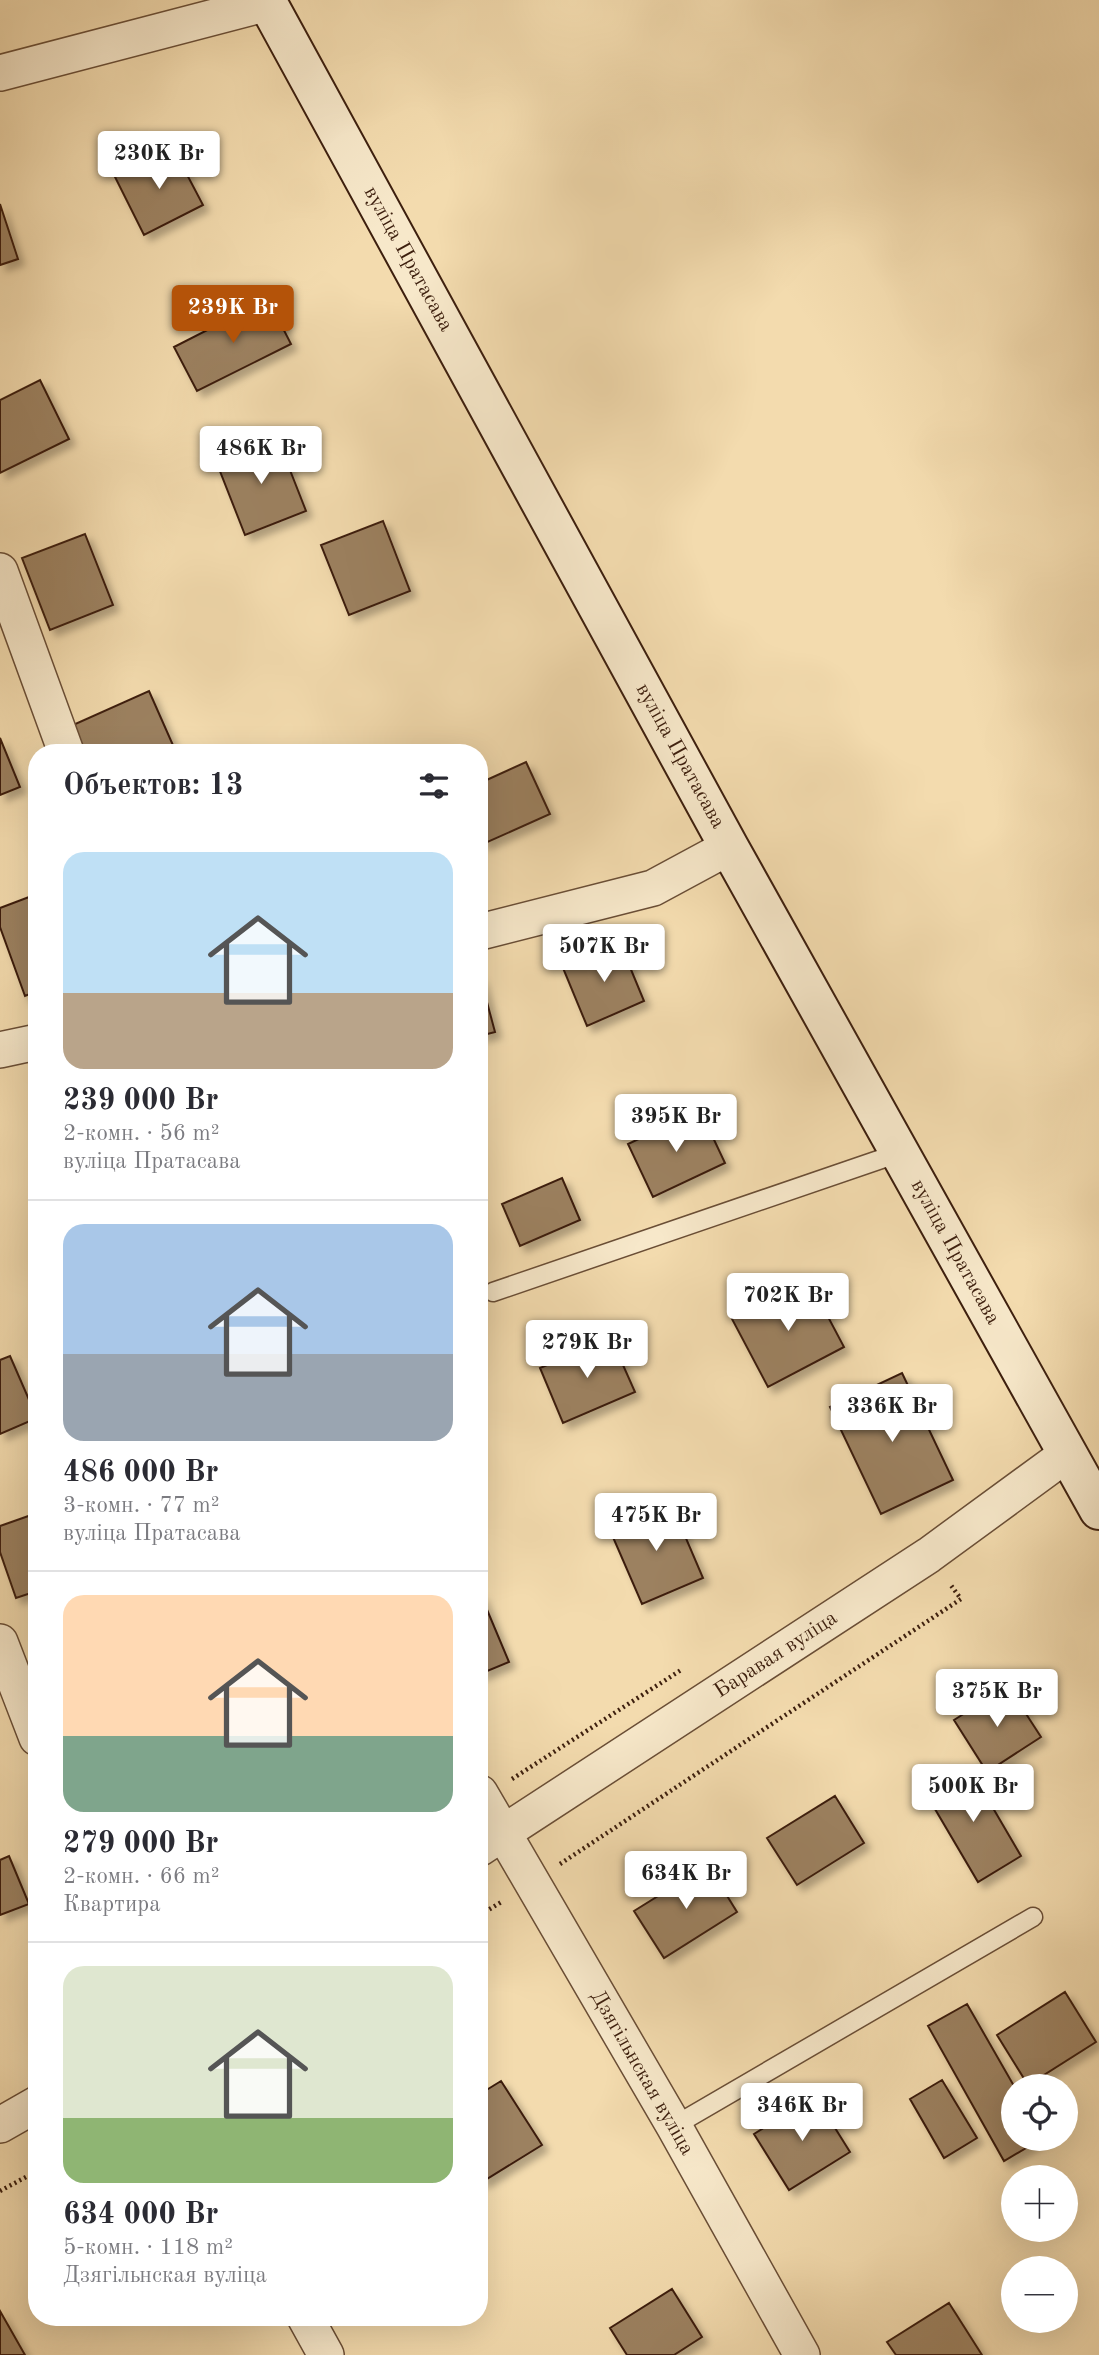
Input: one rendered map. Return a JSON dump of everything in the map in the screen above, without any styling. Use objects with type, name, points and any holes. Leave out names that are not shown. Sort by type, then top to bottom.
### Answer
[{"type":"main road","name":"вуліца Пратасава","points":[[267,2],[729,847],[1099,1510]]},
{"type":"street","points":[[0,73],[267,2]]},
{"type":"street","points":[[0,570],[63,744]]},
{"type":"street","points":[[488,930],[653,888],[729,847]]},
{"type":"street","points":[[0,1050],[28,1044]]},
{"type":"street","name":"Баравая вуліца","points":[[491,1841],[929,1555],[1067,1454]]},
{"type":"street","points":[[0,1642],[28,1715]]},
{"type":"street","name":"Дзягільнская вуліца","points":[[491,1841],[674,2126],[802,2355]]},
{"type":"street","points":[[0,2125],[28,2109]]},
{"type":"street","points":[[310,2326],[326,2355]]},
{"type":"lane","points":[[494,1292],[899,1153]]},
{"type":"lane","points":[[674,2126],[1033,1917]]},
{"type":"path","points":[[0,2191],[28,2176]]},
{"type":"building","points":[[173,148],[203,205],[144,235],[115,177]]},
{"type":"building","points":[[0,204],[18,259],[0,265]]},
{"type":"building","points":[[268,299],[291,344],[197,391],[174,347]]},
{"type":"building","points":[[40,380],[69,439],[0,473],[0,400]]},
{"type":"building","points":[[277,437],[306,511],[245,535],[216,461]]},
{"type":"building","points":[[383,521],[410,591],[349,615],[321,545]]},
{"type":"building","points":[[85,534],[113,605],[50,630],[22,558]]},
{"type":"building","points":[[149,691],[172,744],[81,744],[73,725]]},
{"type":"building","points":[[0,738],[20,787],[0,795]]},
{"type":"building","points":[[526,762],[550,814],[488,842],[488,779]]},
{"type":"building","points":[[28,897],[28,995],[25,996],[0,927],[0,908]]},
{"type":"building","points":[[620,943],[644,1001],[587,1026],[563,968]]},
{"type":"building","points":[[488,1006],[495,1032],[488,1034]]},
{"type":"building","points":[[700,1110],[725,1163],[653,1197],[628,1144]]},
{"type":"building","points":[[562,1178],[580,1220],[520,1246],[502,1204]]},
{"type":"building","points":[[808,1279],[844,1347],[768,1387],[732,1319]]},
{"type":"building","points":[[611,1338],[635,1392],[563,1423],[540,1368]]},
{"type":"building","points":[[10,1356],[28,1397],[28,1422],[0,1434],[0,1360]]},
{"type":"building","points":[[902,1373],[953,1480],[881,1514],[830,1407]]},
{"type":"building","points":[[670,1501],[703,1578],[642,1604],[609,1528]]},
{"type":"building","points":[[28,1516],[28,1594],[16,1598],[0,1552],[0,1526]]},
{"type":"building","points":[[488,1612],[509,1662],[488,1671]]},
{"type":"building","points":[[1008,1686],[1041,1737],[987,1772],[954,1720]]},
{"type":"building","points":[[969,1767],[1021,1856],[978,1882],[925,1792]]},
{"type":"building","points":[[835,1796],[864,1843],[797,1885],[767,1838]]},
{"type":"building","points":[[9,1856],[28,1904],[0,1915],[0,1860]]},
{"type":"building","points":[[708,1865],[737,1912],[664,1958],[634,1911]]},
{"type":"building","points":[[1065,1992],[1096,2042],[1045,2074],[1021,2074],[997,2035]]},
{"type":"building","points":[[967,2004],[1007,2074],[1001,2074],[1001,2151],[1021,2151],[1004,2161],[928,2026]]},
{"type":"building","points":[[942,2080],[977,2138],[944,2158],[910,2099]]},
{"type":"building","points":[[501,2081],[542,2145],[488,2178],[488,2089]]},
{"type":"building","points":[[815,2096],[850,2152],[789,2190],[754,2134]]},
{"type":"building","points":[[672,2289],[702,2337],[674,2355],[627,2355],[610,2328]]},
{"type":"building","points":[[949,2303],[982,2355],[896,2355],[887,2342]]},
{"type":"building","points":[[0,2311],[25,2355],[0,2355]]}]
